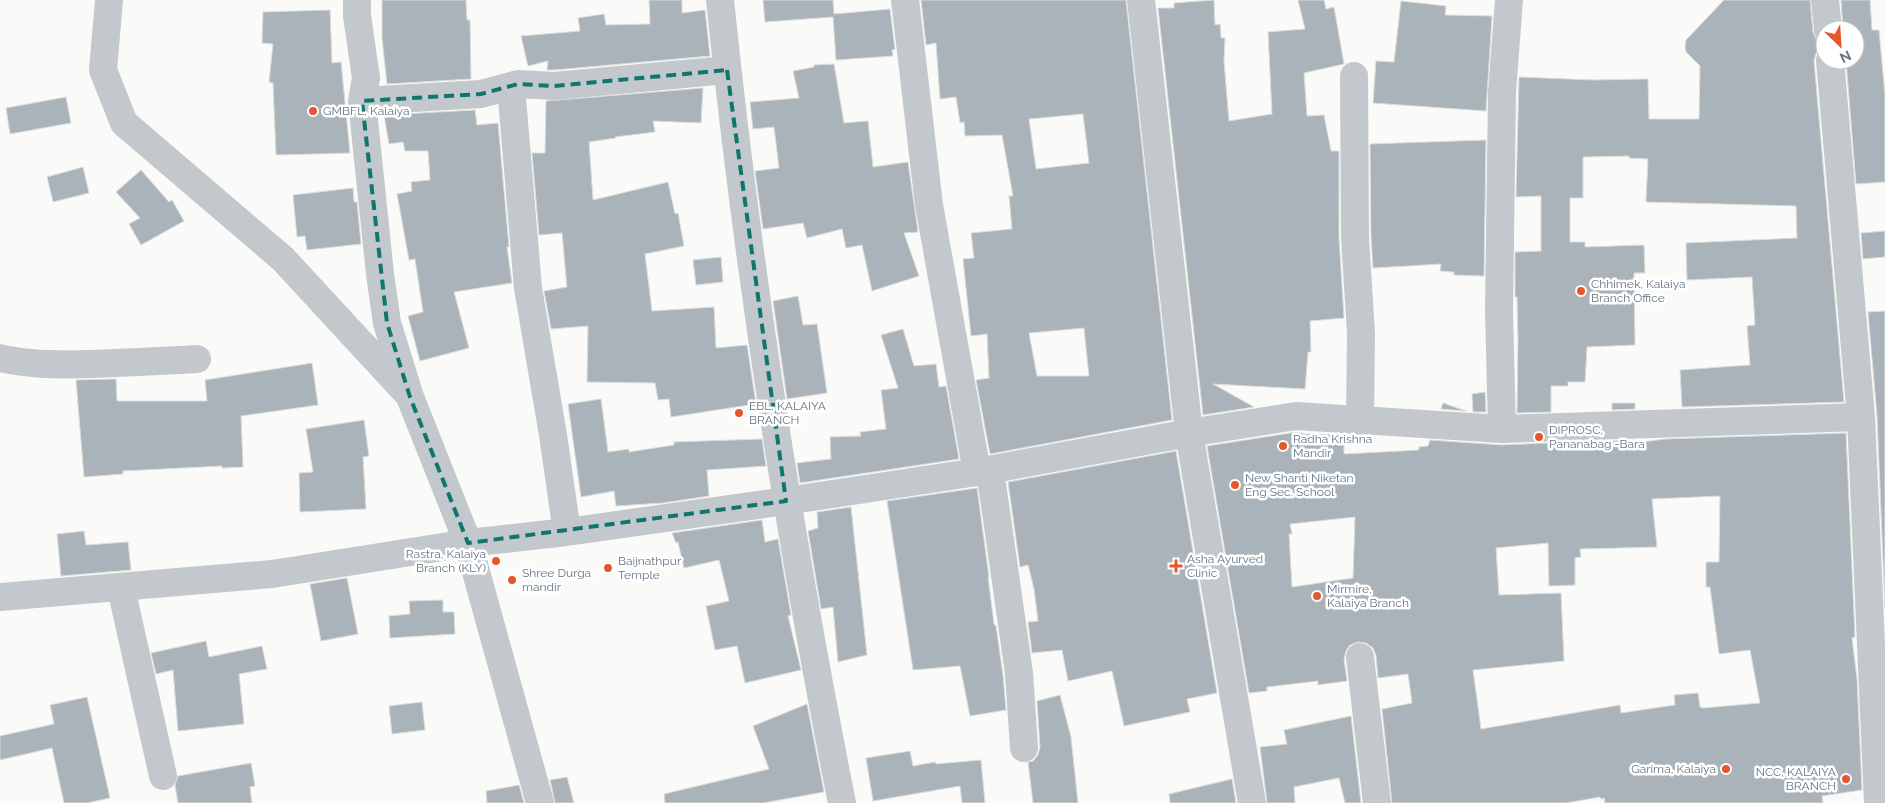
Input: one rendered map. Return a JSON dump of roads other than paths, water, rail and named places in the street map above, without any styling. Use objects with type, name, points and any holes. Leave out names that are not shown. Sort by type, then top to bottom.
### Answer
[{"type":"street","points":[[109,0],[103,70],[124,123],[283,259],[410,397]]},
{"type":"street","points":[[357,0],[357,16],[366,78],[362,101],[387,324],[410,397],[468,543],[540,803]]},
{"type":"street","points":[[720,0],[763,354],[786,502],[842,803]]},
{"type":"street","points":[[905,0],[929,205],[984,471],[1019,673],[1024,748]]},
{"type":"street","points":[[1141,0],[1188,434],[1252,803]]},
{"type":"street","points":[[1502,429],[1499,311],[1502,92],[1509,0]]},
{"type":"street","points":[[1825,0],[1827,20]]},
{"type":"street","points":[[362,101],[481,94],[518,84],[554,86],[727,70]]},
{"type":"street","points":[[1831,70],[1861,417],[1878,803]]},
{"type":"street","points":[[1354,76],[1355,237],[1361,334],[1360,422]]},
{"type":"street","points":[[511,86],[528,288],[567,532]]},
{"type":"street","points":[[0,358],[15,362],[58,365],[197,359]]},
{"type":"street","points":[[0,597],[272,574],[468,543],[567,532],[786,502],[984,471],[1296,416],[1360,422],[1502,429],[1861,417]]},
{"type":"street","points":[[121,588],[163,776]]},
{"type":"street","points":[[1360,657],[1377,803]]},
{"type":"place","name":"GMBFL, Kalaiya","points":[[313,111]]},
{"type":"place","name":"Chhimek, Kalaiya Branch Office","points":[[1581,291]]},
{"type":"place","name":"EBL, KALAIYA BRANCH","points":[[739,413]]},
{"type":"place","name":"DIPROSC, Pananabag -Bara","points":[[1539,437]]},
{"type":"place","name":"Radha Krishna Mandir","points":[[1283,446]]},
{"type":"place","name":"New Shanti Niketan Eng Sec. School","points":[[1235,485]]},
{"type":"place","name":"Rastra, Kalaiya Branch (KLY)","points":[[496,561]]},
{"type":"place","name":"Asha Ayurved Clinic","points":[[1176,566]]},
{"type":"place","name":"Baijnathpur Temple","points":[[608,568]]},
{"type":"place","name":"Shree Durga mandir","points":[[512,580]]},
{"type":"place","name":"Mirmire, Kalaiya Branch","points":[[1317,596]]},
{"type":"place","name":"Garima, Kalaiya","points":[[1726,769]]},
{"type":"place","name":"NCC, KALAIYA BRANCH","points":[[1846,779]]}]
